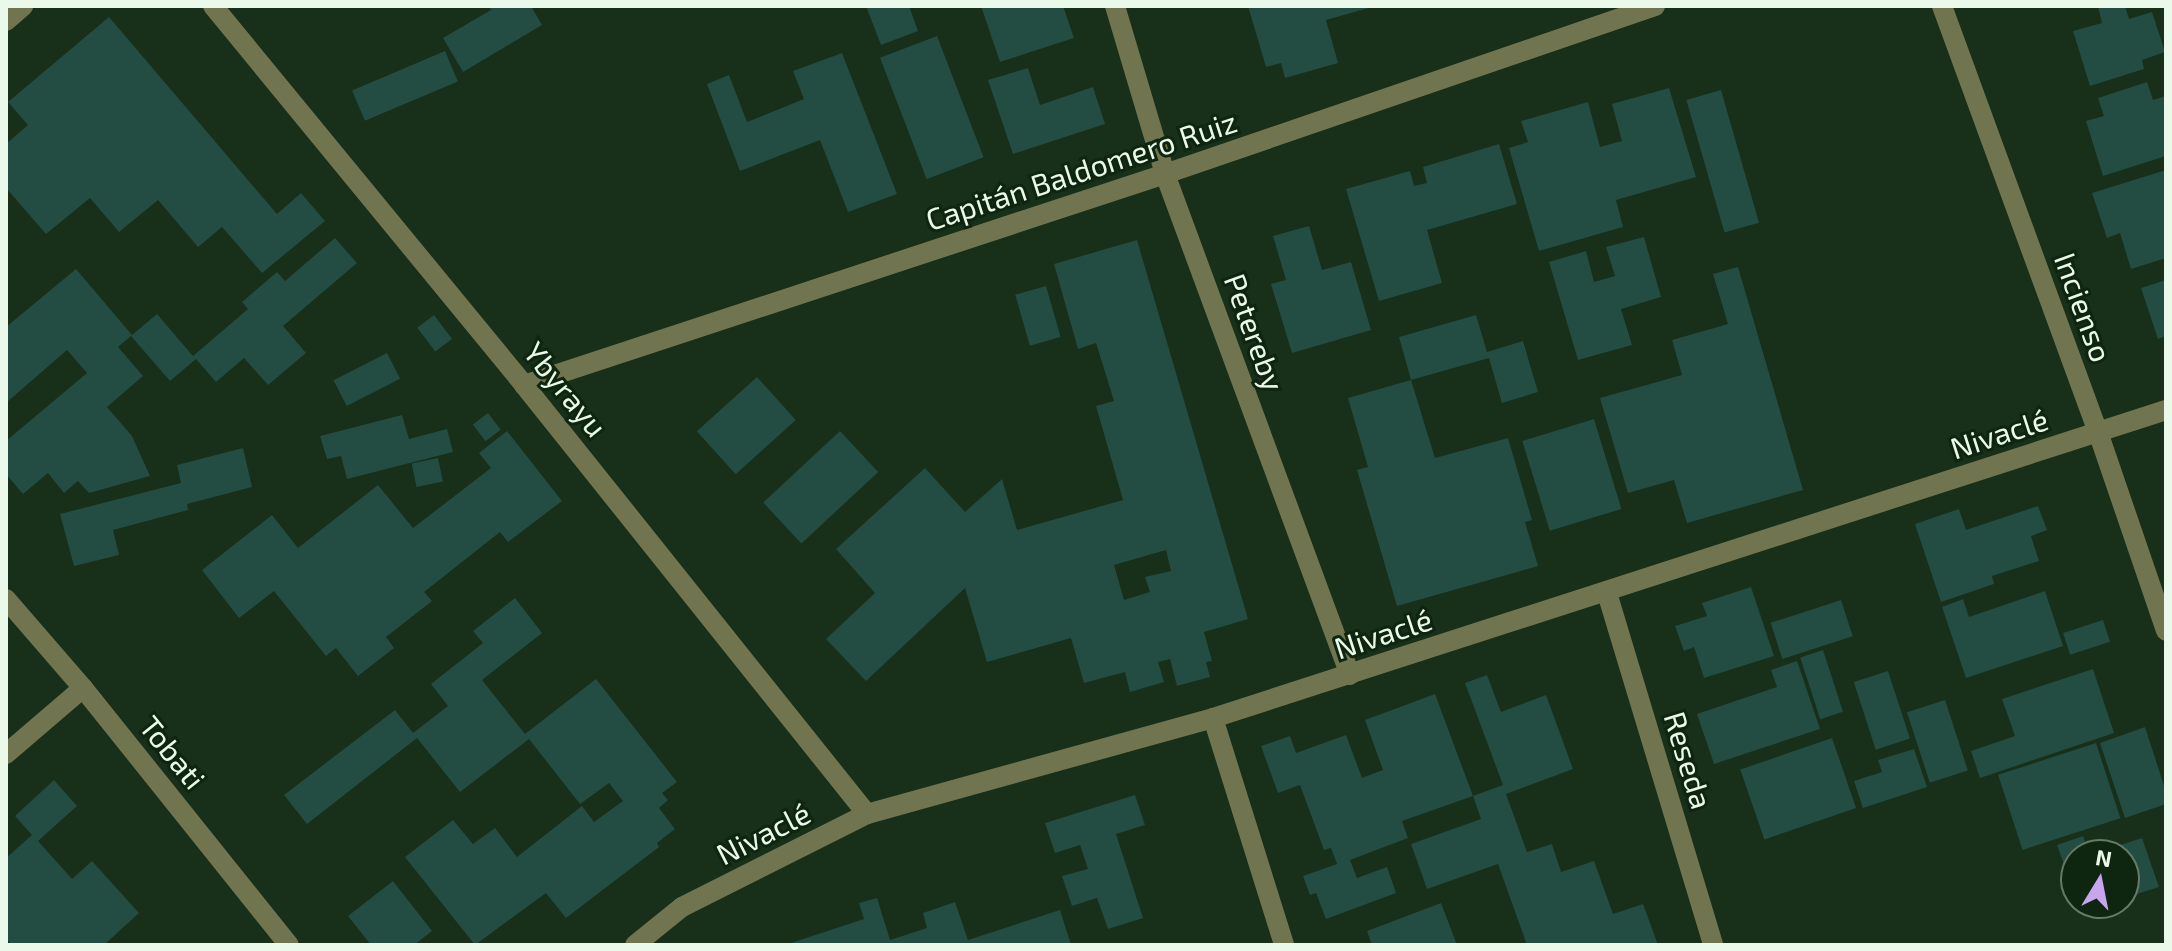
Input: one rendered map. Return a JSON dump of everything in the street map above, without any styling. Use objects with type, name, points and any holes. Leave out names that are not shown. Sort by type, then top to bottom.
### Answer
[{"type":"street","points":[[6,21],[23,6]]},
{"type":"street","name":"Ybyrayu","points":[[213,6],[524,385],[867,814]]},
{"type":"street","name":"Petereby","points":[[1115,6],[1165,174],[1350,675]]},
{"type":"street","name":"Capitán Baldomero Ruiz","points":[[524,385],[1165,174],[1655,6]]},
{"type":"street","name":"Incienso","points":[[1942,6],[2098,432],[2166,631]]},
{"type":"street","name":"Nivaclé","points":[[635,945],[682,907],[867,814],[1213,718],[2166,410]]},
{"type":"street","name":"Reseda","points":[[1607,593],[1713,945]]},
{"type":"street","name":"Tobati","points":[[6,599],[83,688],[289,945]]},
{"type":"street","points":[[6,754],[83,688]]},
{"type":"street","points":[[1213,718],[1284,945]]},
{"type":"building","points":[[489,6],[531,6],[542,25],[463,72],[443,38],[491,10]]},
{"type":"building","points":[[866,6],[909,6],[918,31],[881,45]]},
{"type":"building","points":[[981,6],[1063,6],[1074,38],[1000,62]]},
{"type":"building","points":[[1248,6],[1372,7],[1326,20],[1338,63],[1285,78],[1281,63],[1266,67]]},
{"type":"building","points":[[2125,6],[2129,19],[2152,12],[2165,52],[2142,60],[2144,69],[2090,86],[2073,31],[2102,23],[2098,7]]},
{"type":"building","points":[[109,17],[277,214],[301,193],[325,221],[262,273],[222,227],[198,247],[158,200],[119,232],[90,198],[46,234],[6,188],[6,144],[28,125],[8,102]]},
{"type":"building","points":[[937,36],[984,157],[927,179],[880,58]]},
{"type":"building","points":[[445,51],[458,81],[365,121],[352,90]]},
{"type":"building","points":[[842,53],[897,194],[848,212],[820,140],[740,171],[707,84],[729,75],[747,122],[804,99],[793,71]]},
{"type":"building","points":[[1028,68],[1040,105],[1093,87],[1105,124],[1013,154],[988,80]]},
{"type":"building","points":[[2147,82],[2153,100],[2166,96],[2166,156],[2103,176],[2086,121],[2104,116],[2098,98]]},
{"type":"building","points":[[1669,88],[1696,177],[1616,200],[1623,227],[1539,251],[1509,148],[1528,142],[1521,121],[1588,102],[1600,147],[1622,141],[1612,104]]},
{"type":"building","points":[[1721,90],[1759,223],[1724,233],[1686,100]]},
{"type":"building","points":[[1499,144],[1517,204],[1427,230],[1442,283],[1379,301],[1346,189],[1410,171],[1414,186],[1427,183],[1423,167]]},
{"type":"building","points":[[2166,170],[2166,258],[2131,269],[2120,233],[2107,238],[2092,193]]},
{"type":"building","points":[[1309,226],[1322,270],[1351,262],[1371,330],[1292,353],[1271,284],[1286,280],[1273,236]]},
{"type":"building","points":[[1644,237],[1661,297],[1621,309],[1632,345],[1578,360],[1549,262],[1586,251],[1594,282],[1615,276],[1606,247]]},
{"type":"building","points":[[335,238],[357,263],[283,326],[306,353],[268,385],[244,358],[216,382],[196,359],[170,381],[131,336],[157,314],[193,356],[248,309],[242,302],[277,272],[285,281]]},
{"type":"building","points":[[1137,240],[1248,619],[1204,632],[1212,661],[1206,662],[1210,677],[1177,686],[1170,659],[1158,662],[1164,682],[1130,692],[1125,672],[1084,683],[1071,638],[987,662],[965,588],[866,681],[826,639],[875,593],[836,549],[925,468],[965,512],[1002,479],[1017,530],[1123,500],[1096,406],[1114,401],[1096,343],[1078,349],[1054,264]],"holes":[[[1166,550],[1171,571],[1145,577],[1150,592],[1124,600],[1114,565]]]},
{"type":"building","points":[[1738,267],[1803,490],[1687,523],[1674,480],[1628,493],[1600,398],[1682,375],[1672,340],[1728,324],[1713,274]]},
{"type":"building","points":[[76,269],[132,335],[118,347],[143,376],[107,407],[132,436],[150,476],[89,493],[78,481],[64,493],[48,473],[23,494],[6,474],[6,441],[87,373],[67,350],[6,403],[6,327]]},
{"type":"building","points":[[2166,280],[2166,336],[2158,339],[2141,288]]},
{"type":"building","points":[[1046,286],[1061,337],[1030,346],[1015,295]]},
{"type":"building","points":[[434,315],[452,339],[435,352],[417,328]]},
{"type":"building","points":[[1476,315],[1487,352],[1523,341],[1538,392],[1502,403],[1489,358],[1411,380],[1399,337]]},
{"type":"building","points":[[387,353],[400,379],[347,406],[334,380]]},
{"type":"building","points":[[757,377],[796,420],[736,474],[697,431]]},
{"type":"building","points":[[1411,380],[1435,458],[1508,438],[1532,520],[1525,522],[1538,566],[1397,606],[1357,470],[1368,467],[1348,398]]},
{"type":"building","points":[[488,413],[501,430],[485,441],[473,424]]},
{"type":"building","points":[[402,415],[409,439],[447,429],[453,452],[347,479],[341,456],[327,459],[320,436]]},
{"type":"building","points":[[1594,419],[1621,509],[1550,531],[1522,441]]},
{"type":"building","points":[[507,431],[562,501],[508,542],[500,532],[424,592],[432,601],[386,637],[394,648],[358,676],[336,648],[326,656],[274,591],[239,618],[202,570],[272,515],[298,548],[378,485],[413,528],[491,468],[479,453]]},
{"type":"building","points":[[840,431],[878,472],[801,544],[763,503]]},
{"type":"building","points":[[243,448],[252,487],[187,504],[188,510],[113,530],[119,555],[74,566],[60,514],[181,483],[177,465]]},
{"type":"building","points":[[438,458],[443,481],[417,487],[412,464]]},
{"type":"building","points":[[2038,506],[2047,530],[2031,536],[2039,561],[1992,576],[1994,584],[1941,602],[1915,524],[1959,509],[1966,530]]},
{"type":"building","points":[[1751,587],[1774,656],[1704,678],[1694,647],[1684,651],[1675,626],[1707,616],[1702,603]]},
{"type":"building","points":[[2045,591],[2063,646],[1966,678],[1942,607],[1963,599],[1969,617]]},
{"type":"building","points":[[515,598],[542,633],[482,680],[525,734],[596,679],[677,782],[662,793],[668,800],[659,808],[675,829],[657,843],[659,847],[566,918],[546,893],[475,945],[405,857],[453,820],[473,844],[495,828],[517,857],[582,806],[594,822],[623,801],[609,783],[580,804],[529,739],[460,792],[417,738],[307,824],[284,795],[395,710],[413,733],[448,706],[431,684],[483,643],[473,631]]},
{"type":"building","points":[[1841,600],[1853,636],[1782,659],[1771,623]]},
{"type":"building","points":[[2103,620],[2110,642],[2070,655],[2063,633]]},
{"type":"building","points":[[1823,650],[1843,712],[1820,719],[1800,657]]},
{"type":"building","points":[[1797,661],[1820,729],[1714,764],[1697,714],[1777,687],[1771,670]]},
{"type":"building","points":[[2093,669],[2114,733],[1980,778],[1971,751],[2015,736],[2002,699]]},
{"type":"building","points":[[1888,671],[1910,739],[1876,750],[1854,682]]},
{"type":"building","points":[[1487,675],[1501,712],[1546,695],[1573,769],[1506,794],[1527,852],[1552,844],[1561,872],[1594,861],[1613,914],[1643,904],[1658,945],[1527,945],[1498,864],[1427,889],[1411,844],[1481,819],[1473,796],[1503,785],[1465,683]]},
{"type":"building","points":[[1435,694],[1473,796],[1402,821],[1408,838],[1350,860],[1357,878],[1387,867],[1396,893],[1326,919],[1316,893],[1310,895],[1303,876],[1337,864],[1331,848],[1324,850],[1300,785],[1278,793],[1261,746],[1290,736],[1296,753],[1346,735],[1362,778],[1383,770],[1365,720]]},
{"type":"building","points":[[1945,700],[1968,770],[1930,783],[1907,712]]},
{"type":"building","points":[[2145,727],[2166,792],[2166,804],[2125,818],[2100,743]]},
{"type":"building","points":[[1832,738],[1856,808],[1764,840],[1740,770]]},
{"type":"building","points":[[2096,743],[2120,818],[2022,850],[1998,775]]},
{"type":"building","points":[[1914,749],[1927,787],[1863,808],[1854,781],[1882,772],[1878,760]]},
{"type":"building","points":[[54,780],[77,806],[38,841],[72,879],[92,861],[139,913],[104,945],[12,945],[6,939],[6,858],[32,835],[15,816]]},
{"type":"building","points":[[1135,795],[1145,825],[1116,834],[1143,918],[1108,929],[1097,898],[1072,906],[1062,876],[1088,869],[1080,845],[1055,853],[1045,823]]},
{"type":"building","points":[[2142,838],[2159,887],[2140,893],[2140,839]]},
{"type":"building","points":[[393,881],[432,931],[414,945],[371,945],[348,916]]},
{"type":"building","points":[[877,898],[890,940],[927,928],[923,913],[955,902],[968,940],[1060,910],[1071,945],[785,945],[864,919],[859,903]]},
{"type":"building","points":[[1441,903],[1457,945],[1372,945],[1367,931]]}]
